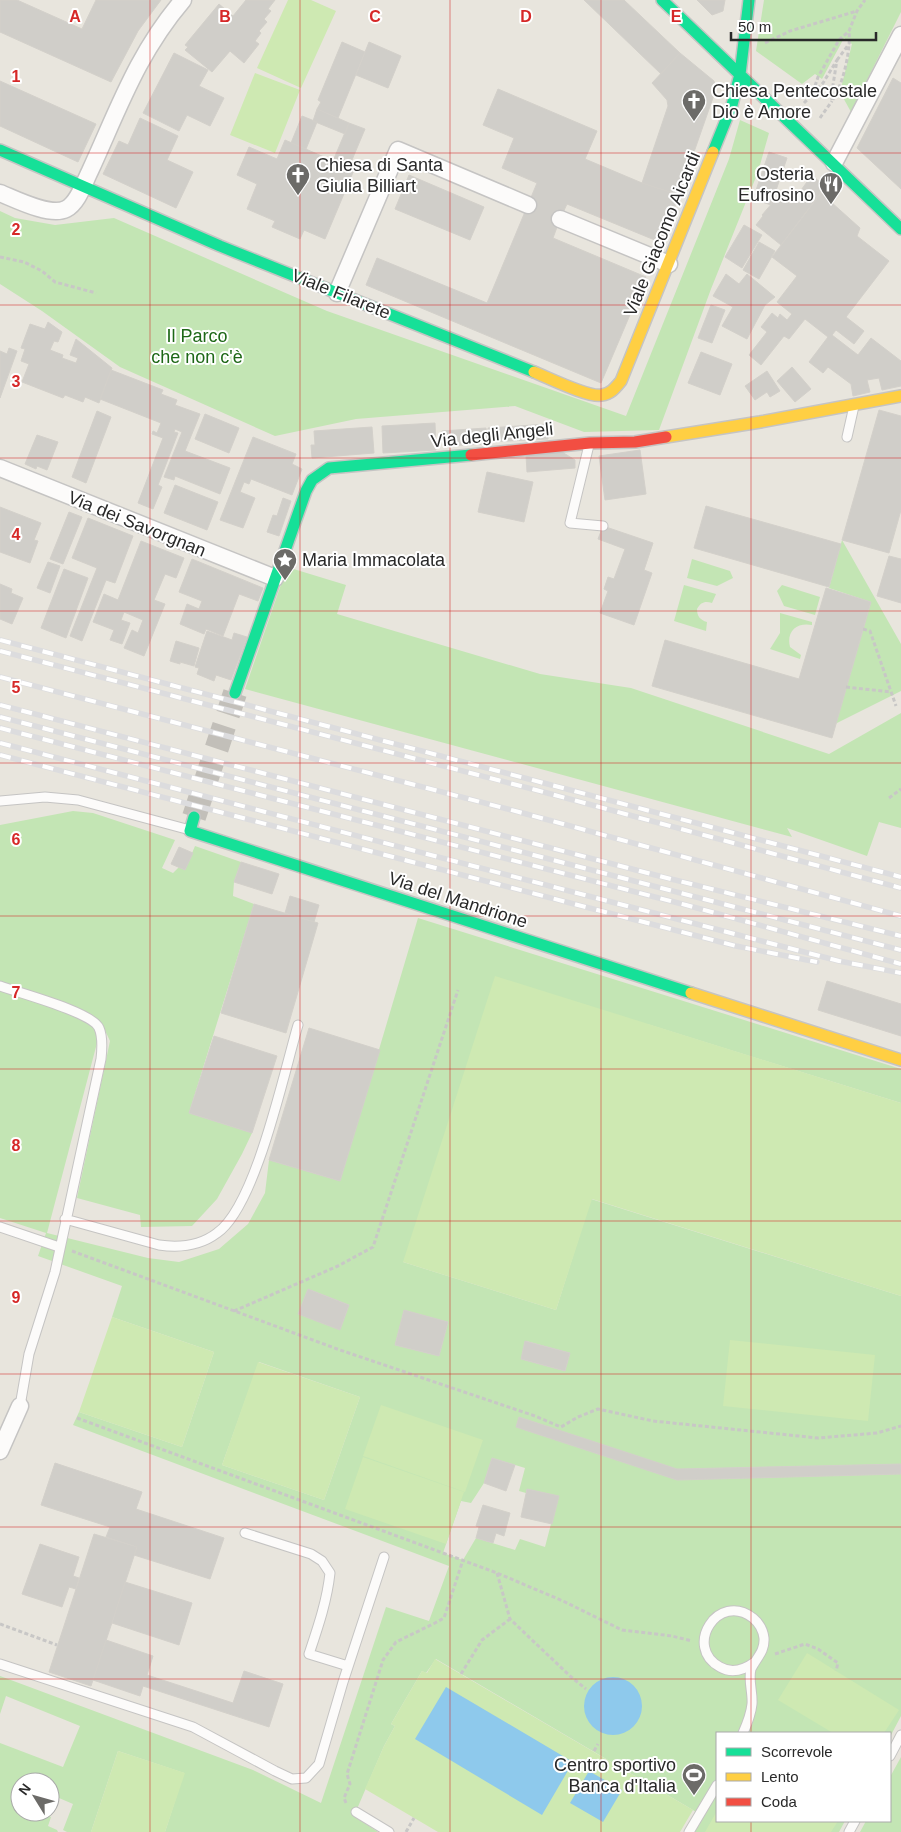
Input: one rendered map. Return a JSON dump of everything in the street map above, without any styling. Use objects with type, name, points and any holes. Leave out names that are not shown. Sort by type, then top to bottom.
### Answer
[{"type":"street","points":[[0,193],[37,208],[58,211],[66,209],[71,205],[82,188],[134,73],[152,42],[183,0]]},
{"type":"street","points":[[662,0],[901,229]]},
{"type":"street","name":"Viale Giacomo Aicardi","points":[[601,396],[609,394],[621,381],[732,105],[740,74],[749,0]]},
{"type":"street","points":[[834,163],[901,35]]},
{"type":"street","name":"Viale Filarete","points":[[0,150],[82,188],[337,293],[592,395],[601,396]]},
{"type":"street","points":[[337,293],[398,150],[528,206]]},
{"type":"street","points":[[560,219],[669,264]]},
{"type":"street","name":"Via degli Angeli","points":[[235,693],[308,487],[316,476],[325,470],[350,465],[456,457],[590,443],[635,442],[854,406],[901,396]]},
{"type":"street","name":"Via dei Savorgnan","points":[[0,468],[275,578]]},
{"type":"street","points":[[190,830],[194,817]]},
{"type":"street","name":"Via del Mandrione","points":[[190,830],[344,882],[901,1060]]},
{"type":"street","points":[[0,1451],[20,1406]]},
{"type":"lane","points":[[848,437],[854,406]]},
{"type":"lane","points":[[590,443],[570,523],[603,526]]},
{"type":"lane","name":"Via del Mandrione","points":[[0,801],[44,797],[78,800],[190,830]]},
{"type":"lane","points":[[0,986],[81,1014],[99,1028],[102,1048],[54,1272],[28,1354],[25,1384],[20,1406]]},
{"type":"lane","points":[[65,1219],[159,1245],[170,1246],[197,1244],[219,1232],[235,1212],[253,1175],[268,1132],[298,1025]]},
{"type":"lane","points":[[0,1227],[59,1247]]},
{"type":"lane","points":[[245,1533],[310,1554],[322,1561],[330,1573],[329,1589],[309,1654],[348,1666]]},
{"type":"lane","points":[[0,1664],[193,1727],[292,1779],[306,1778],[319,1764],[348,1666],[384,1557]]},
{"type":"lane","points":[[743,1732],[752,1704],[751,1689],[750,1674],[762,1651],[764,1639],[760,1626],[749,1615],[740,1612],[727,1612],[715,1618],[706,1630],[704,1644],[712,1662],[724,1669],[743,1675],[751,1689]]},
{"type":"lane","points":[[732,1671],[745,1669],[756,1662]]},
{"type":"lane","points":[[891,1754],[901,1735]]},
{"type":"lane","points":[[689,1832],[716,1787]]},
{"type":"lane","points":[[356,1812],[389,1832]]},
{"type":"path","points":[[812,94],[818,77],[839,40],[849,31],[857,11],[864,0]]},
{"type":"path","points":[[763,45],[768,40],[790,31],[857,11]]},
{"type":"path","points":[[820,118],[838,93],[850,42],[849,31]]},
{"type":"path","points":[[804,103],[823,83],[850,42]]},
{"type":"path","points":[[832,101],[837,60]]},
{"type":"path","points":[[0,257],[24,262],[42,271],[55,282],[96,293]]},
{"type":"path","points":[[863,629],[870,632],[896,706]]},
{"type":"path","points":[[846,687],[891,692]]},
{"type":"path","points":[[889,798],[901,789]]},
{"type":"path","points":[[234,1311],[338,1266],[373,1247],[458,990]]},
{"type":"path","points":[[59,1247],[340,1350],[535,1416],[561,1427],[598,1409],[653,1421],[818,1438],[877,1432],[901,1426]]},
{"type":"path","points":[[77,1418],[464,1560],[563,1601],[622,1630],[672,1636],[704,1644]]},
{"type":"path","points":[[356,1812],[347,1805],[344,1798],[350,1784],[347,1774],[383,1660],[396,1642],[444,1618],[464,1560]]},
{"type":"path","points":[[497,1573],[510,1619],[586,1689]]},
{"type":"path","points":[[461,1674],[482,1640],[510,1619]]},
{"type":"path","points":[[0,1624],[57,1645]]},
{"type":"path","points":[[762,1651],[776,1654],[805,1644],[818,1649],[838,1663],[836,1671]]},
{"type":"path","points":[[594,1752],[598,1744]]},
{"type":"path","points":[[406,1832],[414,1818]]},
{"type":"green space","points":[[288,0],[311,0],[336,11],[301,88],[257,68]]},
{"type":"green space","points":[[764,0],[901,0],[901,12],[851,112],[840,92],[852,44],[844,38],[822,79],[815,74],[802,84],[756,51]]},
{"type":"green space","points":[[255,73],[300,90],[275,153],[230,135]]},
{"type":"green space","name":"Il Parco che non c'è","points":[[740,120],[769,133],[758,172],[711,289],[659,430],[584,432],[515,406],[356,419],[275,436],[120,367],[42,311],[0,284],[0,211],[15,218],[55,225],[114,218],[327,311],[626,416],[729,159]]},
{"type":"green space","points":[[842,540],[901,644],[901,691],[835,724],[871,602],[829,588]]},
{"type":"green space","points":[[692,559],[730,571],[733,578],[717,586],[687,578]]},
{"type":"green space","points":[[287,567],[346,585],[337,614],[540,674],[631,688],[829,754],[901,713],[901,828],[879,822],[867,856],[787,828],[792,837],[245,689]]},
{"type":"green space","points":[[684,585],[716,594],[712,603],[703,603],[697,609],[699,617],[707,622],[706,631],[674,621]]},
{"type":"green space","points":[[782,585],[820,597],[815,615],[784,606],[777,591]]},
{"type":"green space","points":[[780,613],[812,622],[812,625],[797,626],[791,632],[790,647],[801,655],[800,659],[770,649],[780,633]]},
{"type":"green space","points":[[73,811],[93,813],[175,840],[162,868],[173,873],[179,867],[185,870],[195,846],[241,862],[234,882],[233,896],[254,904],[189,1113],[252,1133],[217,1199],[192,1226],[141,1227],[140,1215],[77,1198],[110,1041],[102,1024],[47,1233],[148,1258],[179,1262],[219,1249],[248,1224],[265,1193],[269,1160],[340,1181],[418,918],[901,1069],[901,1103],[647,1024],[403,1262],[556,1310],[591,1199],[901,1296],[901,1716],[891,1735],[891,1732],[716,1732],[716,1822],[844,1822],[839,1832],[693,1832],[702,1817],[693,1810],[436,1659],[426,1673],[422,1671],[391,1724],[395,1726],[384,1746],[354,1816],[378,1832],[165,1832],[184,1773],[118,1751],[91,1832],[67,1832],[63,1830],[73,1804],[60,1798],[60,1772],[10,1772],[10,1822],[49,1822],[48,1826],[58,1832],[0,1832],[0,1743],[63,1767],[80,1726],[6,1696],[0,1714],[0,1676],[253,1770],[321,1803],[386,1607],[429,1621],[449,1566],[73,1425],[79,1412],[182,1447],[214,1352],[112,1317],[122,1286],[38,1256],[46,1233],[0,1218],[0,825]],"holes":[[[308,1289],[349,1305],[340,1329]],[[404,1311],[448,1322],[439,1356],[395,1345]],[[526,1341],[570,1353],[565,1371],[521,1359]],[[259,1362],[360,1397],[324,1500],[222,1465]],[[492,1458],[525,1468],[519,1491],[526,1493],[527,1489],[558,1497],[545,1547],[520,1539],[515,1550],[476,1538],[463,1560],[443,1553],[461,1501],[471,1503],[484,1483]]]},
{"type":"green space","points":[[495,976],[901,1103],[901,1296],[592,1199],[556,1310],[403,1262]]},
{"type":"green space","points":[[112,1317],[214,1352],[182,1447],[79,1412]]},
{"type":"green space","points":[[730,1340],[875,1355],[868,1421],[723,1406]]},
{"type":"green space","points":[[258,1362],[360,1397],[324,1500],[222,1465]]},
{"type":"green space","points":[[381,1405],[483,1440],[465,1492],[363,1456]]},
{"type":"green space","points":[[363,1457],[464,1492],[446,1544],[345,1509]]},
{"type":"green space","points":[[807,1653],[899,1710],[885,1732],[831,1732],[778,1700]]},
{"type":"green space","points":[[435,1659],[693,1810],[680,1832],[438,1832],[365,1789],[395,1726],[391,1724],[422,1671],[427,1673]]},
{"type":"green space","points":[[118,1751],[185,1773],[165,1832],[91,1832]]},
{"type":"green space","points":[[901,1757],[901,1832],[860,1832],[865,1822],[891,1822],[891,1775]]},
{"type":"green space","points":[[716,1813],[716,1822],[837,1822],[831,1832],[705,1832]]},
{"type":"water","points":[[607,1677],[619,1677],[634,1685],[642,1700],[642,1712],[634,1727],[619,1735],[607,1735],[592,1727],[584,1712],[584,1700],[592,1685]]},
{"type":"water","points":[[446,1687],[573,1762],[542,1815],[415,1739]]},
{"type":"water","points":[[589,1771],[622,1790],[603,1822],[570,1803]]},
{"type":"building","points":[[0,0],[17,0],[82,29],[96,0],[161,0],[138,31],[111,82],[0,32]]},
{"type":"building","points":[[246,0],[275,0],[268,9],[271,11],[264,19],[267,22],[259,31],[261,33],[255,41],[259,44],[244,63],[230,51],[212,72],[185,50],[188,47],[185,45],[219,4],[233,16]]},
{"type":"building","points":[[584,0],[624,0],[680,53],[661,74]]},
{"type":"building","points":[[697,0],[725,0],[723,11],[712,15]]},
{"type":"building","points":[[342,42],[365,52],[338,118],[317,109],[321,102],[318,100]]},
{"type":"building","points":[[369,42],[401,56],[388,88],[356,75]]},
{"type":"building","points":[[174,53],[208,70],[199,86],[224,98],[210,126],[187,115],[179,131],[143,113]]},
{"type":"building","points":[[680,53],[714,81],[716,89],[679,195],[642,183],[668,106],[667,100],[652,83]]},
{"type":"building","points":[[893,78],[901,83],[901,189],[857,148]]},
{"type":"building","points":[[0,81],[96,124],[78,162],[0,126]]},
{"type":"building","points":[[498,89],[597,131],[585,159],[642,183],[679,195],[662,243],[567,204],[560,219],[553,238],[646,277],[601,383],[366,285],[377,258],[487,303],[537,183],[502,168],[514,138],[483,125]]},
{"type":"building","points":[[317,109],[349,123],[345,134],[313,121]]},
{"type":"building","points":[[302,116],[317,122],[306,149],[291,143]]},
{"type":"building","points":[[140,118],[178,136],[167,160],[193,172],[176,208],[103,174],[119,141],[128,145]]},
{"type":"building","points":[[349,123],[365,129],[349,167],[333,161]]},
{"type":"building","name":"Chiesa di Santa Giulia Billiart","points":[[285,140],[354,170],[325,239],[304,230],[300,239],[272,227],[275,221],[247,209],[257,184],[237,175],[249,147],[277,159]]},
{"type":"building","points":[[769,152],[787,158],[771,205],[753,199]]},
{"type":"building","points":[[409,175],[484,207],[470,240],[395,209]]},
{"type":"building","points":[[812,175],[825,187],[781,245],[756,225],[779,195],[791,204]]},
{"type":"building","points":[[821,193],[860,228],[857,236],[889,261],[846,317],[864,331],[854,344],[836,330],[832,335],[858,355],[871,338],[901,361],[901,386],[882,390],[879,378],[867,380],[870,392],[853,396],[851,384],[828,367],[823,373],[809,362],[828,337],[805,319],[789,339],[784,336],[761,365],[749,355],[767,332],[761,327],[772,313],[778,318],[780,314],[787,320],[792,314],[777,302],[797,276],[772,257]]},
{"type":"building","points":[[744,225],[762,235],[742,268],[725,257]]},
{"type":"building","points":[[759,242],[775,251],[759,279],[743,270]]},
{"type":"building","points":[[726,274],[739,284],[747,274],[775,297],[765,305],[747,339],[722,326],[733,307],[713,296]]},
{"type":"building","points":[[711,305],[725,310],[712,343],[698,338]]},
{"type":"building","points":[[48,322],[62,332],[58,342],[54,341],[50,350],[63,355],[62,358],[76,363],[78,358],[70,355],[76,339],[112,368],[99,403],[85,397],[83,402],[65,395],[63,398],[22,382],[29,364],[21,361],[25,349],[21,348],[30,324],[45,329]]},
{"type":"building","points":[[9,348],[17,351],[0,398],[0,351],[7,354]]},
{"type":"building","points":[[701,352],[732,364],[720,395],[688,383]]},
{"type":"building","points":[[792,367],[811,389],[795,402],[777,381]]},
{"type":"building","points":[[111,370],[163,390],[161,394],[177,400],[175,405],[200,414],[185,451],[230,468],[220,494],[175,476],[174,480],[164,477],[182,432],[175,429],[174,432],[178,433],[158,485],[162,487],[153,509],[138,503],[163,438],[152,434],[153,431],[157,433],[161,423],[100,399]]},
{"type":"building","points":[[767,371],[780,391],[770,397],[767,392],[755,400],[745,386]]},
{"type":"building","points":[[879,410],[901,416],[901,510],[889,553],[842,540]]},
{"type":"building","points":[[97,411],[111,417],[86,483],[72,477]]},
{"type":"building","points":[[205,414],[239,428],[229,453],[195,439]]},
{"type":"building","points":[[435,423],[436,450],[383,453],[382,426]]},
{"type":"building","points":[[548,424],[548,439],[489,442],[488,428]]},
{"type":"building","points":[[372,427],[374,453],[312,458],[311,445],[315,445],[314,431]]},
{"type":"building","points":[[486,428],[487,444],[443,446],[442,431]]},
{"type":"building","points":[[37,435],[58,442],[47,470],[37,466],[36,469],[25,464]]},
{"type":"building","points":[[253,437],[296,454],[292,464],[302,469],[292,495],[251,479],[249,484],[244,482],[240,492],[255,498],[243,528],[220,520]]},
{"type":"building","points":[[640,450],[646,494],[605,500],[599,456]]},
{"type":"building","points":[[562,452],[575,460],[575,468],[527,472],[526,455]]},
{"type":"building","points":[[487,472],[533,482],[524,522],[478,512]]},
{"type":"building","points":[[175,485],[218,502],[207,530],[164,513]]},
{"type":"building","points":[[283,498],[291,501],[279,536],[267,532],[273,515],[277,516]]},
{"type":"building","points":[[706,506],[841,544],[829,587],[694,548]]},
{"type":"building","points":[[0,507],[41,523],[34,540],[38,541],[30,563],[0,552]]},
{"type":"building","points":[[69,512],[82,517],[63,564],[50,559]]},
{"type":"building","points":[[88,518],[133,536],[115,583],[106,580],[82,641],[70,636],[97,568],[72,558]]},
{"type":"building","points":[[603,526],[653,543],[644,570],[652,573],[634,625],[600,613],[608,591],[604,589],[608,577],[614,579],[625,549],[598,539]]},
{"type":"building","points":[[141,541],[184,558],[176,578],[165,574],[154,600],[165,604],[144,656],[124,648],[132,630],[138,633],[143,620],[124,612],[121,620],[130,623],[122,644],[110,640],[114,630],[93,622],[104,594],[118,600]]},
{"type":"building","points":[[889,556],[901,559],[901,603],[877,596]]},
{"type":"building","points":[[192,559],[263,588],[258,601],[239,594],[223,636],[206,629],[204,634],[180,624],[187,604],[199,609],[202,601],[179,592]]},
{"type":"building","points":[[48,562],[60,566],[50,593],[37,588]]},
{"type":"building","points":[[64,569],[88,578],[66,638],[41,628]]},
{"type":"building","points":[[0,584],[12,589],[11,593],[23,598],[12,624],[0,619]]},
{"type":"building","points":[[826,588],[871,602],[832,738],[652,686],[665,640],[799,679]]},
{"type":"building","points":[[207,631],[232,640],[234,633],[247,637],[231,680],[216,675],[214,681],[197,674],[199,668],[195,667]]},
{"type":"building","points":[[176,641],[199,648],[194,666],[170,661]]},
{"type":"building","points":[[179,847],[193,853],[185,870],[171,864]]},
{"type":"building","points":[[241,862],[279,874],[272,894],[234,882]]},
{"type":"building","points":[[290,896],[319,905],[314,922],[285,913]]},
{"type":"building","points":[[254,904],[318,923],[286,1033],[221,1013]]},
{"type":"building","points":[[827,981],[901,1004],[901,1036],[818,1010]]},
{"type":"building","points":[[309,1028],[380,1050],[340,1181],[269,1160]]},
{"type":"building","points":[[214,1036],[277,1056],[252,1133],[189,1113]]},
{"type":"building","points":[[308,1289],[349,1305],[340,1330],[298,1314]]},
{"type":"building","points":[[404,1310],[448,1322],[439,1356],[395,1345]]},
{"type":"building","points":[[525,1341],[570,1353],[565,1371],[521,1359]]},
{"type":"building","points":[[519,1417],[677,1469],[901,1464],[901,1474],[677,1480],[516,1427]]},
{"type":"building","points":[[492,1458],[515,1465],[506,1491],[484,1483]]},
{"type":"building","points":[[55,1463],[142,1492],[136,1509],[224,1538],[210,1579],[134,1555],[137,1547],[106,1537],[110,1527],[41,1505]]},
{"type":"building","points":[[527,1489],[559,1496],[552,1524],[521,1517]]},
{"type":"building","points":[[483,1505],[510,1513],[504,1536],[496,1533],[493,1543],[476,1538],[479,1527],[476,1526]]},
{"type":"building","points":[[94,1534],[137,1547],[91,1686],[49,1672]]},
{"type":"building","points":[[40,1544],[79,1557],[73,1576],[79,1578],[76,1589],[69,1587],[62,1607],[22,1594]]},
{"type":"building","points":[[125,1582],[192,1603],[179,1645],[112,1623]]},
{"type":"building","points":[[106,1640],[153,1656],[147,1675],[233,1703],[244,1671],[283,1684],[269,1727],[143,1686],[140,1696],[93,1680]]},
{"type":"tunnel","points":[[194,817],[235,693]]},
{"type":"railway","points":[[0,640],[901,877]]},
{"type":"railway","points":[[0,651],[536,790],[901,888]]},
{"type":"railway","points":[[0,677],[519,812],[901,916]]},
{"type":"railway","points":[[0,705],[663,877],[901,936]]},
{"type":"railway","points":[[0,717],[901,950]]},
{"type":"railway","points":[[0,728],[686,905],[901,964]]},
{"type":"railway","points":[[0,743],[839,961],[901,973]]},
{"type":"railway","points":[[0,755],[736,946],[817,962]]},
{"type":"traffic: fast","points":[[662,0],[901,229]]},
{"type":"traffic: fast","points":[[713,152],[732,105],[740,74],[749,0]]},
{"type":"traffic: fast","points":[[0,150],[220,246],[534,372]]},
{"type":"traffic: fast","points":[[235,693],[306,491],[312,480],[329,468],[471,455]]},
{"type":"traffic: fast","points":[[194,817],[190,831],[691,993]]},
{"type":"traffic: slow","points":[[534,372],[579,391],[596,395],[608,393],[621,381],[713,152]]},
{"type":"traffic: slow","points":[[666,437],[901,396]]},
{"type":"traffic: slow","points":[[691,993],[901,1060]]},
{"type":"traffic: jam","points":[[471,455],[590,443],[635,442],[666,437]]},
{"type":"place","name":"Chiesa Pentecostale Dio è Amore","points":[[694,122]]},
{"type":"place","name":"Chiesa di Santa Giulia Billiart","points":[[298,196]]},
{"type":"place","name":"Osteria Eufrosino","points":[[831,205]]},
{"type":"place","name":"Maria Immacolata","points":[[285,581]]},
{"type":"place","name":"Centro sportivo Banca d'Italia","points":[[694,1796]]}]
